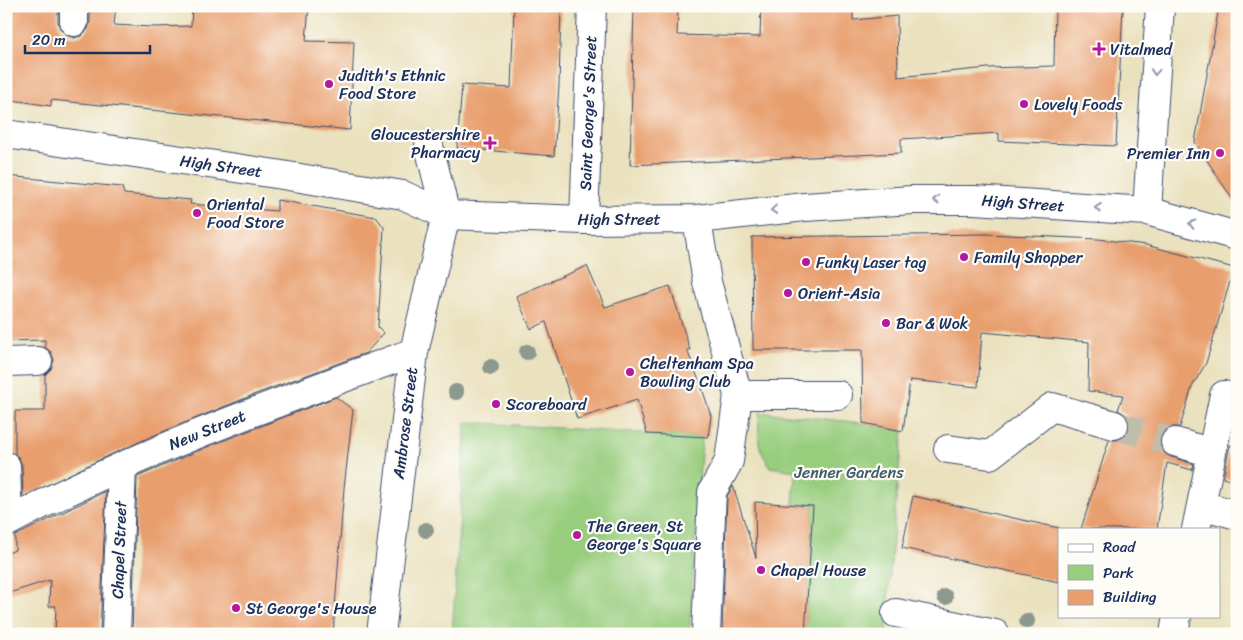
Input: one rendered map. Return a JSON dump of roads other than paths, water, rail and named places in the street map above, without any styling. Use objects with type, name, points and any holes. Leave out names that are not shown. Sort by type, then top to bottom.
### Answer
[{"type":"street","name":"Saint George's Street","points":[[584,220],[592,6]]},
{"type":"street","points":[[1147,211],[1160,6]]},
{"type":"street","name":"High Street","points":[[6,134],[403,195],[446,215],[584,220],[696,219],[805,207],[912,200],[974,200],[1147,211],[1237,236]]},
{"type":"street","points":[[429,146],[446,215]]},
{"type":"street","name":"Ambrose Street","points":[[381,634],[414,352],[446,215]]},
{"type":"street","points":[[696,219],[707,282],[738,395],[729,461],[712,492],[706,634]]},
{"type":"street","name":"New Street","points":[[7,522],[122,466],[173,444],[270,405],[414,352]]},
{"type":"street","points":[[6,362],[38,361]]},
{"type":"street","points":[[738,395],[838,395]]},
{"type":"street","points":[[1224,395],[1198,517],[1237,515]]},
{"type":"street","points":[[948,449],[990,455],[1052,407],[1114,425]]},
{"type":"street","points":[[1175,442],[1212,453]]},
{"type":"street","points":[[6,466],[7,522]]},
{"type":"street","name":"Chapel Street","points":[[116,634],[122,466]]},
{"type":"street","points":[[896,613],[995,634]]},
{"type":"street","points":[[1174,634],[1177,618]]},
{"type":"tunnel","points":[[1114,425],[1175,442]]},
{"type":"place","name":"Vitalmed","points":[[1099,49]]},
{"type":"place","name":"Judith's Ethnic Food Store","points":[[329,84]]},
{"type":"place","name":"Lovely Foods","points":[[1024,104]]},
{"type":"place","name":"Gloucestershire Pharmacy","points":[[490,143]]},
{"type":"place","name":"Premier Inn","points":[[1220,153]]},
{"type":"place","name":"Oriental Food Store","points":[[197,213]]},
{"type":"place","name":"Family Shopper","points":[[964,257]]},
{"type":"place","name":"Funky Laser tag","points":[[806,262]]},
{"type":"place","name":"Orient-Asia","points":[[788,293]]},
{"type":"place","name":"Bar & Wok","points":[[886,323]]},
{"type":"place","name":"Cheltenham Spa Bowling Club","points":[[630,372]]},
{"type":"place","name":"Scoreboard","points":[[496,404]]},
{"type":"place","name":"The Green, St George's Square","points":[[577,535]]},
{"type":"place","name":"Chapel House","points":[[761,570]]},
{"type":"place","name":"St George's House","points":[[236,608]]},
{"type":"park label","name":"Jenner Gardens","points":[[849,472]]}]
